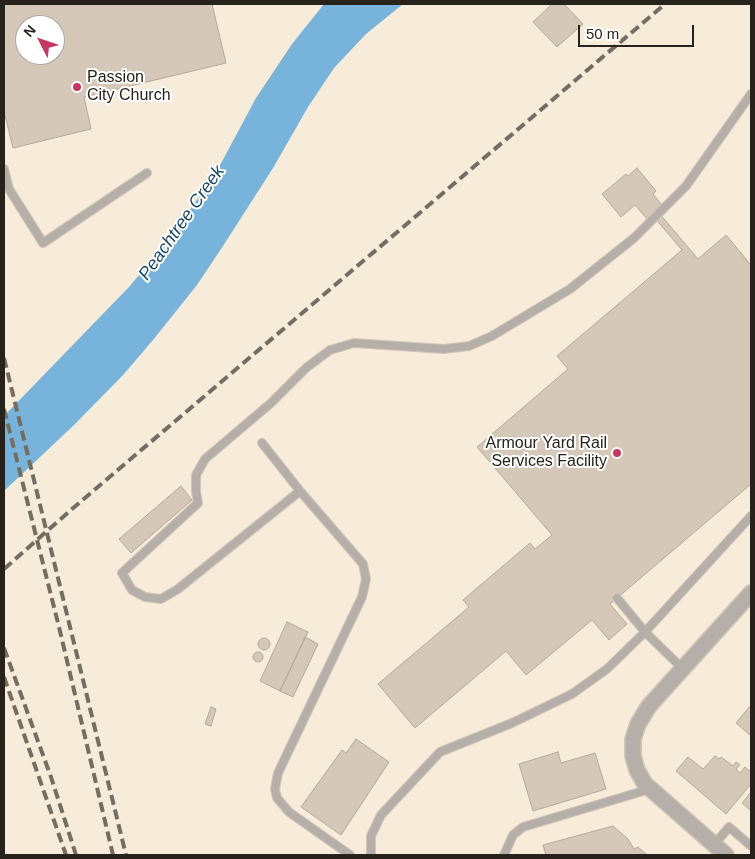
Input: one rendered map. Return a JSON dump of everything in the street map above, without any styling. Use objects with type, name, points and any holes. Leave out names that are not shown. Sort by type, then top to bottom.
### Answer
[{"type":"street","points":[[720,850],[645,784],[637,770],[633,756],[633,739],[638,724],[649,706],[751,593]]},
{"type":"lane","points":[[300,491],[178,589],[160,599],[145,596],[132,590],[122,573],[198,503],[196,475],[206,459],[306,368],[330,350],[354,343],[444,350],[469,346],[492,336],[570,289],[634,238],[686,186],[751,94]]},
{"type":"lane","points":[[4,169],[9,190],[43,242],[148,173]]},
{"type":"lane","points":[[262,443],[300,491],[363,564],[366,579],[362,597],[278,773],[275,789],[277,798],[288,812],[350,855]]},
{"type":"lane","points":[[371,855],[371,836],[381,815],[440,752],[512,723],[572,694],[607,669],[645,632],[751,516]]},
{"type":"lane","points":[[617,598],[645,632],[682,669]]},
{"type":"lane","points":[[504,855],[513,835],[523,827],[650,790]]},
{"type":"lane","points":[[720,850],[729,827],[751,846]]},
{"type":"water","name":"Peachtree Creek","points":[[324,4],[403,4],[366,34],[334,68],[223,246],[197,285],[153,340],[123,375],[74,425],[4,491],[4,416],[129,287],[174,233],[218,169],[256,98],[292,44]]},
{"type":"building","name":"Passion City Church","points":[[4,4],[212,4],[226,63],[84,97],[91,129],[13,148],[4,111]]},
{"type":"building","points":[[552,4],[564,4],[583,24],[557,47],[533,22]]},
{"type":"building","name":"Armour Yard Rail Services Facility","points":[[637,168],[656,191],[653,194],[665,209],[659,213],[698,259],[726,235],[751,265],[751,484],[610,604],[627,624],[609,640],[592,620],[526,675],[506,651],[415,728],[378,684],[469,607],[463,600],[530,543],[535,549],[552,535],[477,447],[568,369],[557,356],[682,250],[654,217],[649,221],[635,205],[621,217],[602,194],[626,174],[628,176]]},
{"type":"building","points":[[181,486],[192,500],[131,553],[119,539]]},
{"type":"building","points":[[287,622],[308,632],[280,691],[260,681]]},
{"type":"building","points":[[305,637],[318,644],[293,697],[280,691]]},
{"type":"building","points":[[262,638],[266,638],[270,644],[266,650],[262,650],[258,646],[258,642]]},
{"type":"building","points":[[256,652],[260,652],[263,657],[262,661],[256,662],[253,659],[253,655]]},
{"type":"building","points":[[751,705],[751,736],[736,723]]},
{"type":"building","points":[[211,707],[216,709],[211,726],[205,724]]},
{"type":"building","points":[[356,739],[389,762],[341,835],[301,807],[342,750],[346,753]]},
{"type":"building","points":[[558,752],[561,763],[595,753],[606,789],[533,811],[519,764]]},
{"type":"building","points":[[715,756],[719,759],[721,757],[733,766],[736,762],[740,765],[736,769],[740,773],[745,767],[751,772],[751,784],[726,814],[676,771],[688,757],[703,769]]},
{"type":"building","points":[[751,792],[751,811],[742,803]]},
{"type":"building","points":[[613,826],[628,839],[634,849],[638,847],[647,855],[546,855],[543,845]]},
{"type":"railway","points":[[4,569],[665,4]]},
{"type":"railway","points":[[4,358],[126,855]]},
{"type":"railway","points":[[4,409],[59,627],[113,855]]},
{"type":"railway","points":[[4,648],[51,777],[76,855]]},
{"type":"railway","points":[[4,677],[66,855]]},
{"type":"place","name":"Passion City Church","points":[[77,87]]},
{"type":"place","name":"Armour Yard Rail Services Facility","points":[[617,453]]}]
